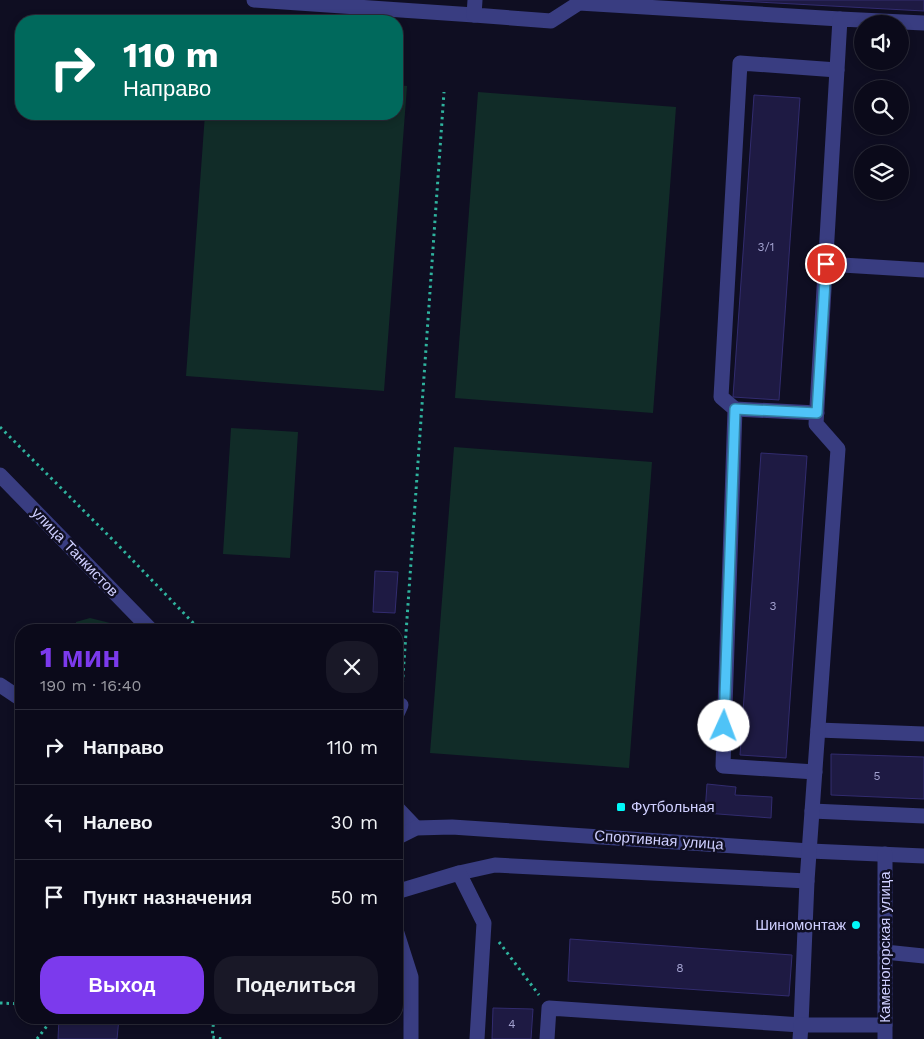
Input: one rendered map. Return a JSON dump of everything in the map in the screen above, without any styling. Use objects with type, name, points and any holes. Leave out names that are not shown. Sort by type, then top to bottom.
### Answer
[{"type":"street","points":[[254,0],[321,2],[551,21],[579,2],[924,23]]},
{"type":"street","points":[[474,16],[475,0]]},
{"type":"street","points":[[801,1032],[812,811],[838,449],[816,424],[840,19]]},
{"type":"street","points":[[817,413],[735,409],[721,397],[740,63],[837,70]]},
{"type":"street","points":[[826,264],[924,270]]},
{"type":"street","points":[[735,409],[723,766],[815,772]]},
{"type":"street","name":"улица Танкистов","points":[[0,475],[145,624]]},
{"type":"street","points":[[0,685],[15,695]]},
{"type":"street","points":[[818,730],[924,734]]},
{"type":"street","points":[[812,811],[924,816]]},
{"type":"street","points":[[403,814],[416,828]]},
{"type":"street","name":"Спортивная улица","points":[[403,834],[416,828],[452,826],[810,851],[924,856]]},
{"type":"street","name":"Каменогорская улица","points":[[885,854],[885,1032]]},
{"type":"street","points":[[403,890],[459,873],[495,865],[808,881]]},
{"type":"street","points":[[459,873],[484,923],[477,1039]]},
{"type":"street","points":[[403,952],[411,977],[410,1039]]},
{"type":"street","points":[[885,952],[924,956]]},
{"type":"street","points":[[547,1039],[548,1008],[801,1032],[885,1032]]},
{"type":"path","points":[[403,655],[444,92]]},
{"type":"path","points":[[0,427],[194,624]]},
{"type":"path","points":[[484,923],[548,1008]]},
{"type":"path","points":[[0,1002],[15,1003]]},
{"type":"path","points":[[36,1039],[48,1024]]},
{"type":"path","points":[[213,1024],[212,1037],[222,1039]]},
{"type":"green space","points":[[403,86],[407,86],[384,391],[186,376],[205,120],[403,120]]},
{"type":"green space","points":[[478,92],[676,107],[653,413],[455,398]]},
{"type":"green space","points":[[231,428],[298,432],[290,558],[223,554]]},
{"type":"green space","points":[[454,447],[652,462],[629,768],[430,753]]},
{"type":"green space","points":[[90,618],[114,624],[76,624],[76,622]]},
{"type":"building","points":[[720,0],[924,0],[924,11]]},
{"type":"building","points":[[754,95],[800,98],[779,400],[733,397]]},
{"type":"building","points":[[761,453],[807,456],[786,758],[740,755]]},
{"type":"building","points":[[375,571],[398,572],[395,613],[373,612]]},
{"type":"building","points":[[831,754],[924,757],[924,799],[831,795]]},
{"type":"building","points":[[707,784],[736,787],[735,795],[772,797],[771,818],[705,813]]},
{"type":"building","points":[[570,939],[792,955],[789,996],[568,981]]},
{"type":"building","points":[[493,1008],[533,1009],[531,1039],[492,1039]]},
{"type":"building","points":[[59,1024],[118,1024],[117,1039],[58,1039]]},
{"type":"place","name":"Футбольная","points":[[621,807]]},
{"type":"place","name":"Шиномонтаж","points":[[856,925]]},
{"type":"route","points":[[724,726],[735,409],[817,413],[826,264]]}]
